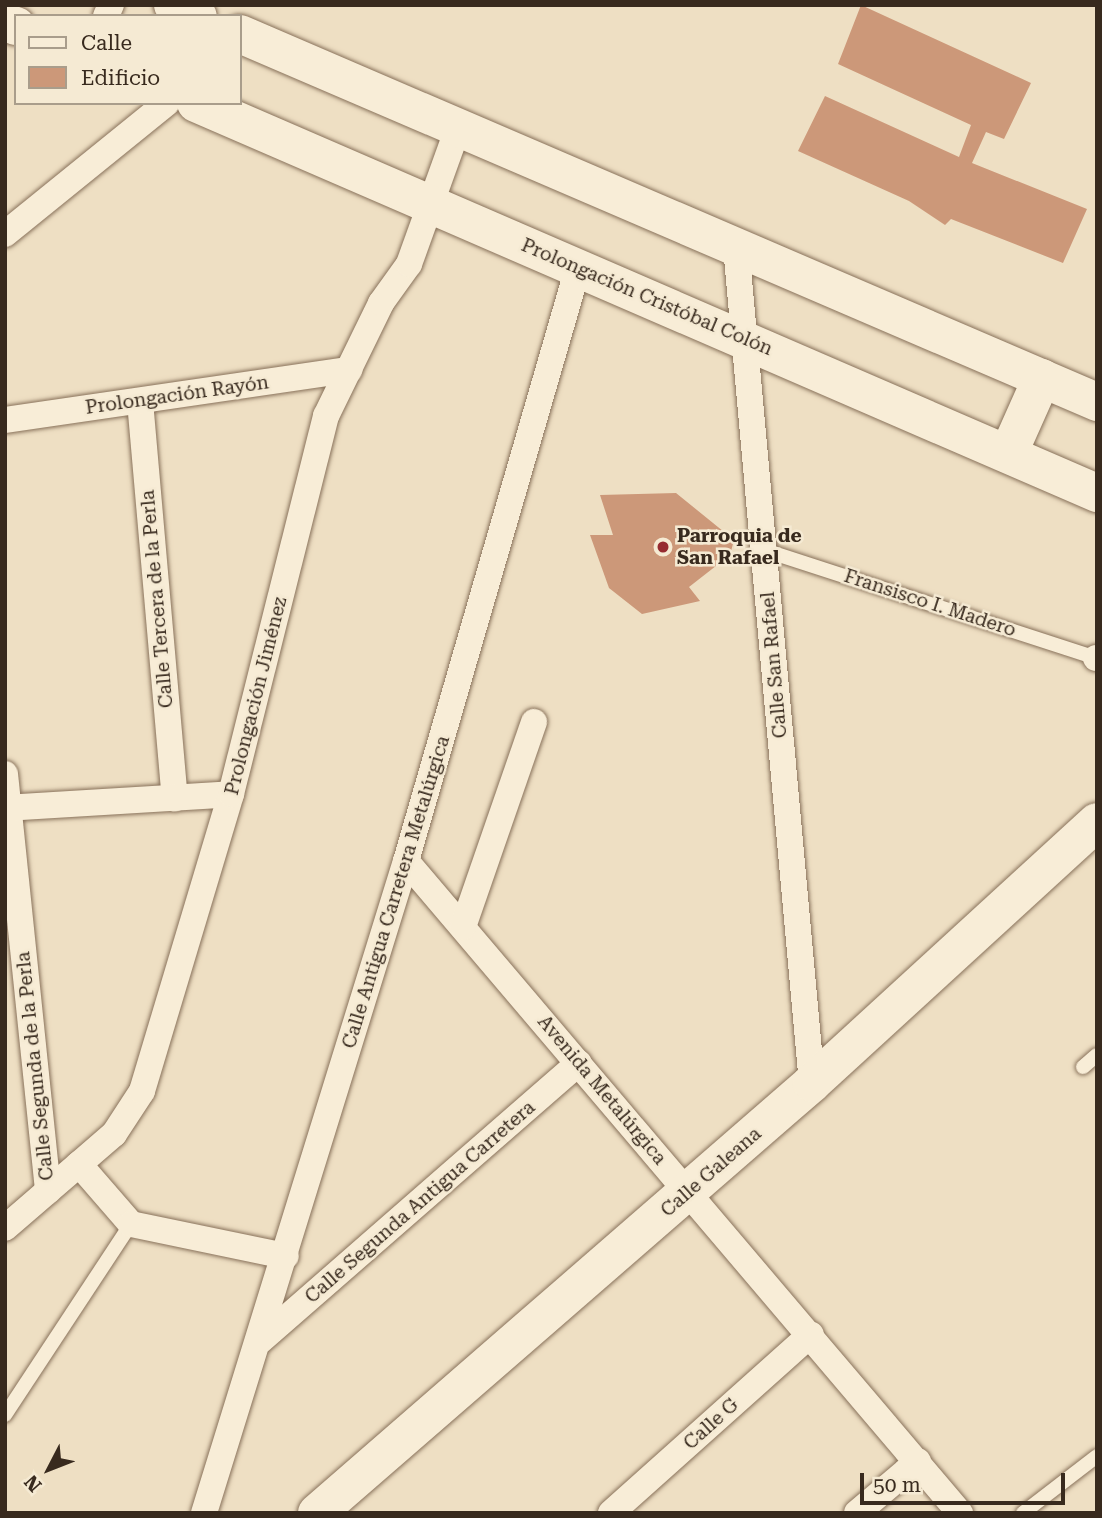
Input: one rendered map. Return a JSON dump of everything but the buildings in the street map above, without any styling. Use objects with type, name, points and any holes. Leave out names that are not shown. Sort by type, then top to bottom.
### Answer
[{"type":"street","points":[[173,5],[193,14]]},
{"type":"street","points":[[242,35],[1097,402]]},
{"type":"street","points":[[5,234],[165,105]]},
{"type":"street","name":"Prolongación Cristóbal Colón","points":[[201,105],[1097,493]]},
{"type":"street","name":"Prolongación Jiménez","points":[[5,1228],[114,1134],[142,1091],[231,794],[326,416],[381,303],[409,264],[458,128]]},
{"type":"street","name":"Calle San Rafael","points":[[736,247],[812,1083]]},
{"type":"street","name":"Calle Antigua Carretera Metalúrgica","points":[[204,1513],[260,1341],[406,861],[578,268]]},
{"type":"street","name":"Prolongación Rayón","points":[[5,420],[349,370]]},
{"type":"street","points":[[1009,453],[1042,379]]},
{"type":"street","name":"Calle Tercera de la Perla","points":[[140,401],[175,798]]},
{"type":"street","points":[[463,928],[534,722]]},
{"type":"street","name":"Calle Segunda de la Perla","points":[[5,774],[48,1191]]},
{"type":"street","points":[[7,808],[231,794]]},
{"type":"street","name":"Calle Galeana","points":[[319,1512],[812,1083],[1097,822]]},
{"type":"street","name":"Avenida Metalúrgica","points":[[406,861],[811,1334],[960,1513]]},
{"type":"street","name":"Calle Segunda Antigua Carretera","points":[[260,1341],[579,1063]]},
{"type":"street","points":[[79,1164],[131,1224],[286,1256]]},
{"type":"street","name":"Calle G","points":[[611,1513],[811,1334]]},
{"type":"street","points":[[857,1513],[918,1461]]},
{"type":"lane","name":"Fransisco I. Madero","points":[[764,550],[1096,658]]},
{"type":"lane","points":[[1083,1067],[1097,1055]]},
{"type":"lane","points":[[5,1415],[131,1224]]},
{"type":"lane","points":[[1023,1513],[1097,1456]]},
{"type":"place","name":"Parroquia de San Rafael","points":[[663,547]]}]
